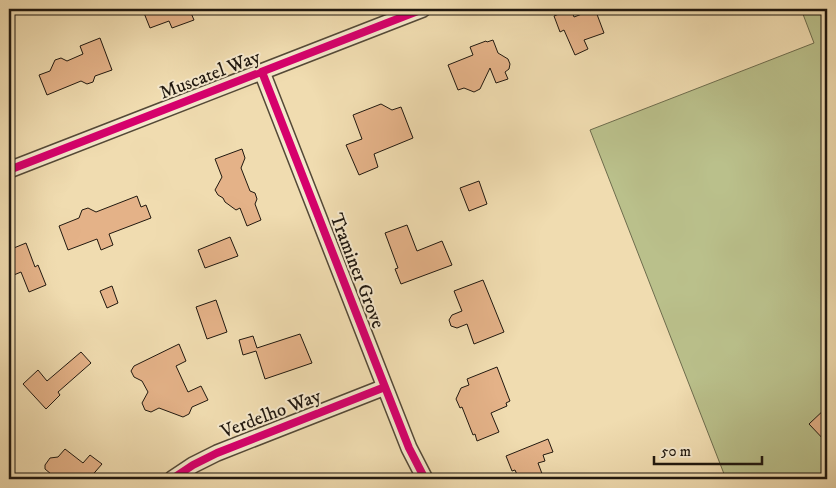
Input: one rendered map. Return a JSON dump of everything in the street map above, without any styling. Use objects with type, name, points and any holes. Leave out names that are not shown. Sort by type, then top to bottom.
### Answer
[{"type":"street","name":"Muscatel Way","points":[[9,170],[422,9]]},
{"type":"street","name":"Traminer Grove","points":[[262,72],[409,448],[425,479]]},
{"type":"street","name":"Verdelho Way","points":[[172,479],[217,452],[385,388]]},
{"type":"green space","points":[[801,9],[827,9],[827,479],[726,479],[590,130],[814,43]]},
{"type":"building","points":[[155,9],[199,10],[191,13],[194,20],[172,28],[169,21],[150,28],[144,13]]},
{"type":"building","points":[[571,9],[574,17],[595,9],[604,33],[584,40],[588,49],[575,55],[564,30],[560,32],[554,16]]},
{"type":"building","points":[[100,38],[112,70],[95,76],[93,82],[87,84],[81,81],[47,95],[39,75],[50,71],[55,60],[61,58],[67,61],[83,54],[80,46]]},
{"type":"building","points":[[493,40],[498,53],[508,59],[510,64],[509,69],[505,72],[508,79],[496,83],[490,68],[480,89],[474,92],[464,88],[458,90],[448,65],[473,55],[470,47]]},
{"type":"building","points":[[381,104],[392,110],[401,107],[413,138],[374,154],[378,167],[359,175],[346,145],[362,139],[353,115]]},
{"type":"building","points":[[242,149],[245,158],[241,168],[250,191],[255,193],[257,199],[255,204],[261,220],[247,226],[240,208],[236,210],[225,202],[215,190],[222,177],[215,159]]},
{"type":"building","points":[[479,181],[487,204],[469,211],[460,188]]},
{"type":"building","points":[[137,196],[141,207],[146,205],[151,218],[109,234],[113,245],[101,250],[97,239],[68,250],[59,226],[79,218],[82,210],[88,208],[96,212]]},
{"type":"building","points":[[407,225],[417,251],[442,241],[452,265],[401,284],[395,269],[398,268],[385,233]]},
{"type":"building","points":[[230,237],[238,256],[205,268],[198,250]]},
{"type":"building","points":[[26,243],[35,267],[38,265],[46,285],[29,292],[21,272],[9,277],[9,250]]},
{"type":"building","points":[[483,280],[504,332],[474,344],[467,324],[457,328],[451,326],[449,320],[452,315],[462,311],[454,291]]},
{"type":"building","points":[[112,286],[118,303],[107,308],[100,291]]},
{"type":"building","points":[[216,300],[227,332],[207,339],[196,307]]},
{"type":"building","points":[[300,334],[312,363],[265,379],[256,351],[243,355],[239,340],[253,336],[257,348]]},
{"type":"building","points":[[179,344],[186,361],[176,366],[188,392],[201,386],[208,400],[192,407],[189,414],[183,417],[159,408],[151,412],[145,410],[142,403],[148,392],[142,381],[134,377],[131,371],[134,366]]},
{"type":"building","points":[[81,352],[91,363],[58,392],[60,395],[46,409],[23,384],[38,370],[47,381]]},
{"type":"building","points":[[497,367],[510,401],[506,403],[507,406],[491,413],[499,432],[477,441],[462,407],[460,408],[456,399],[461,388],[469,385],[467,379]]},
{"type":"building","points":[[827,407],[827,443],[809,424]]},
{"type":"building","points":[[548,439],[553,452],[543,455],[545,461],[538,463],[544,479],[519,479],[515,470],[512,471],[506,456]]},
{"type":"building","points":[[65,449],[83,463],[90,455],[102,464],[89,479],[57,479],[45,469],[45,465],[50,458],[58,457]]},
{"type":"cycle path","points":[[9,170],[423,9]]},
{"type":"cycle path","points":[[262,72],[409,448],[425,479]]},
{"type":"cycle path","points":[[172,479],[193,465],[217,453],[385,387]]}]
